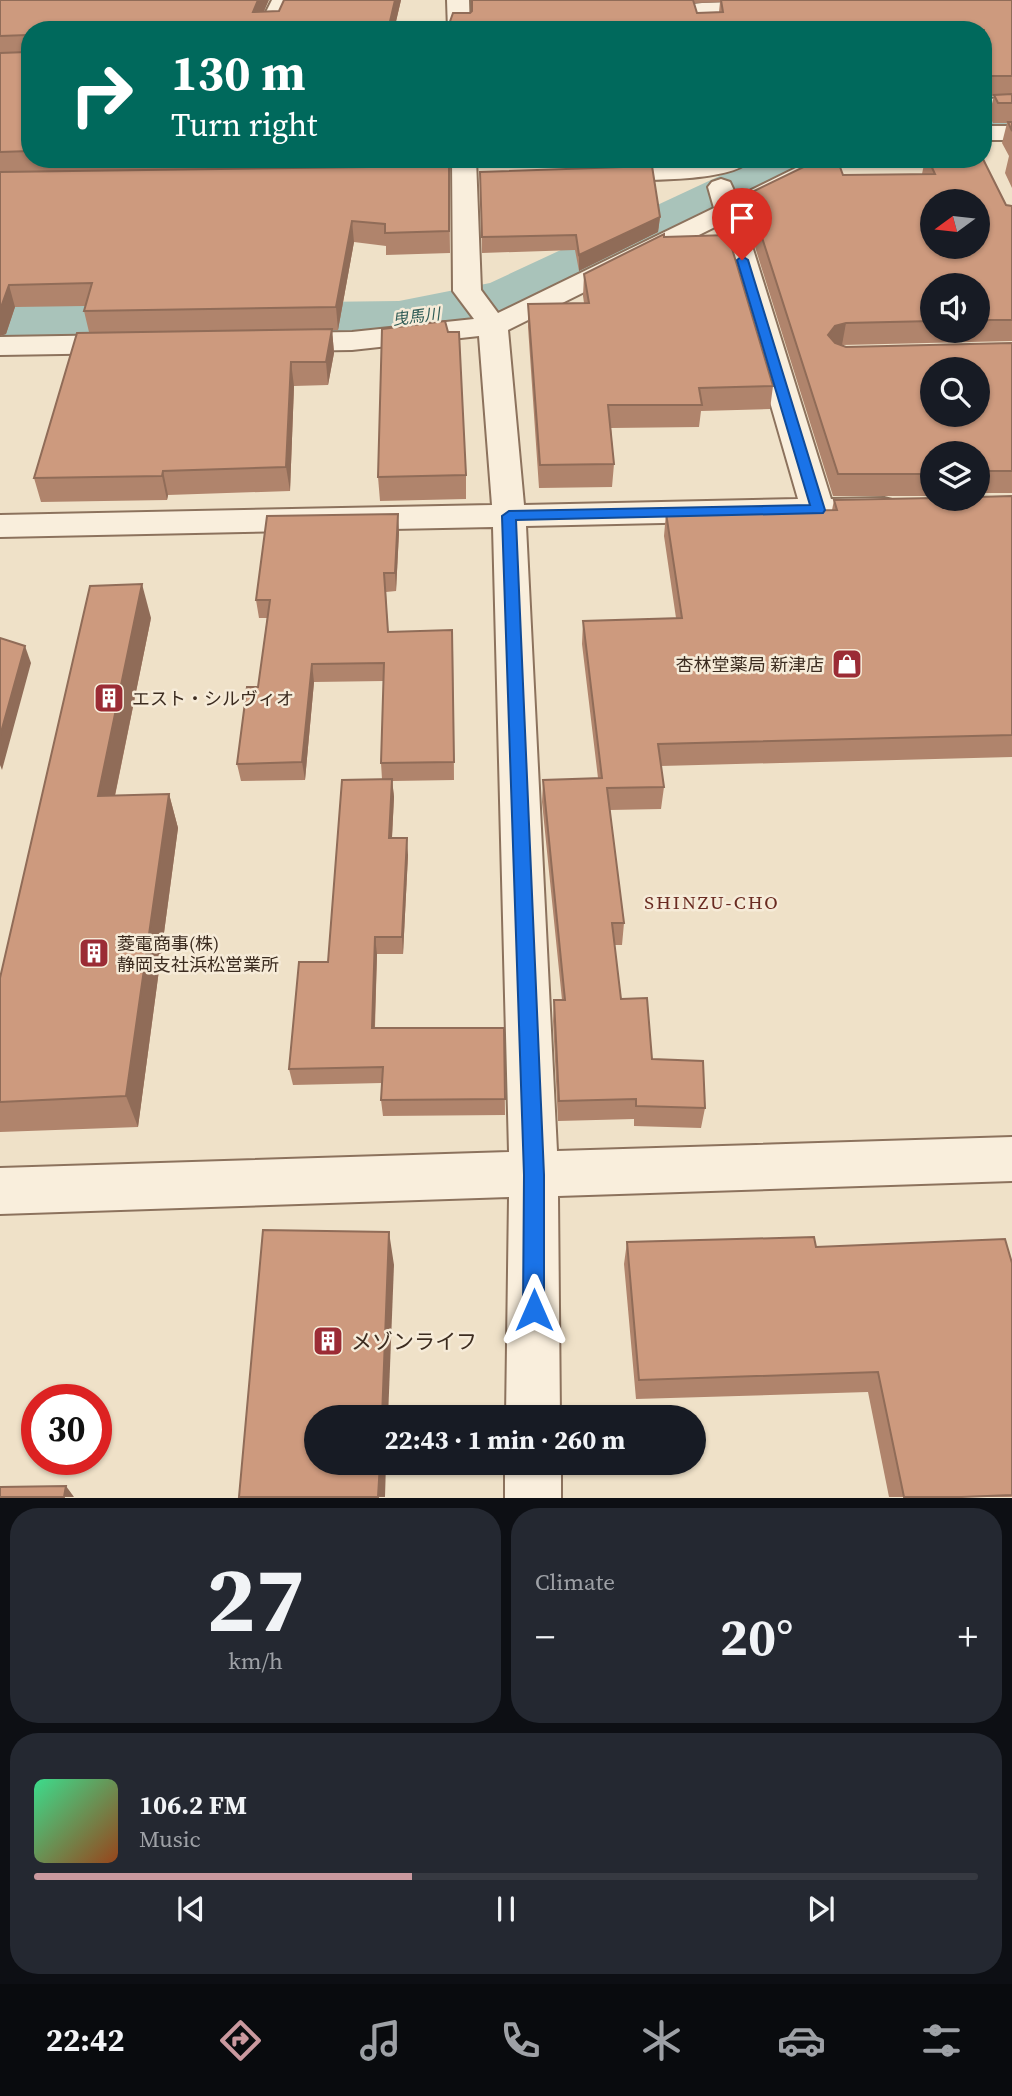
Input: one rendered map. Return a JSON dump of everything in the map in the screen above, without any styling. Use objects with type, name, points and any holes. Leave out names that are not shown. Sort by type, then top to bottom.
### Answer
[{"type":"street","points":[[272,21],[283,0]]},
{"type":"street","points":[[458,0],[458,21]]},
{"type":"street","points":[[705,21],[698,4],[799,7]]},
{"type":"street","points":[[992,106],[1012,105]]},
{"type":"street","points":[[992,133],[1012,133]]},
{"type":"street","points":[[437,177],[464,168],[492,176]]},
{"type":"street","points":[[464,168],[509,516],[534,1175],[533,1405]]},
{"type":"street","points":[[576,173],[717,174],[726,168]]},
{"type":"street","points":[[257,342],[352,341],[481,311],[727,209],[815,168]]},
{"type":"street","points":[[717,174],[818,510]]},
{"type":"street","points":[[0,346],[149,344]]},
{"type":"street","points":[[0,526],[915,508]]},
{"type":"street","points":[[0,1191],[1012,1160]]},
{"type":"street","points":[[533,1475],[533,1497]]},
{"type":"building","points":[[0,0],[258,0],[253,12],[279,11],[284,0],[395,0],[390,21],[21,21],[21,35],[0,36]]},
{"type":"building","points":[[472,0],[693,0],[697,13],[723,12],[721,0],[1012,0],[1012,76],[992,76],[992,21],[450,21],[453,13],[472,11]]},
{"type":"building","points":[[21,52],[21,151],[0,152],[0,53]]},
{"type":"building","points":[[1012,94],[1012,103],[998,103],[994,95]]},
{"type":"building","points":[[449,168],[449,231],[385,233],[385,224],[352,221],[336,307],[84,311],[92,283],[9,285],[0,310],[0,172]]},
{"type":"building","points":[[652,168],[660,217],[579,255],[576,235],[482,237],[480,172]]},
{"type":"building","points":[[801,168],[840,168],[843,175],[935,174],[932,168],[988,168],[1006,205],[1012,206],[1012,320],[990,320],[990,273],[920,273],[920,321],[846,323],[835,326],[828,335],[835,343],[846,347],[1012,343],[1012,471],[990,471],[990,441],[920,441],[920,474],[838,474],[748,194]]},
{"type":"building","points":[[664,234],[664,237],[728,235],[773,386],[699,388],[702,405],[608,405],[614,464],[540,465],[528,304],[589,303],[584,274]]},
{"type":"building","points":[[445,321],[448,332],[459,332],[466,475],[378,477],[382,329]]},
{"type":"building","points":[[332,329],[326,362],[291,362],[286,467],[163,471],[162,476],[34,478],[77,333]]},
{"type":"building","points":[[1012,496],[1012,735],[658,744],[664,787],[607,788],[624,923],[612,923],[621,999],[647,998],[652,1059],[703,1061],[705,1108],[636,1106],[636,1099],[559,1101],[554,1000],[565,1000],[543,780],[602,778],[583,621],[682,618],[666,513],[837,510],[834,500],[920,498],[920,511],[990,511],[990,497]]},
{"type":"building","points":[[398,514],[395,573],[384,573],[388,632],[452,630],[454,762],[381,763],[384,663],[312,664],[302,762],[237,764],[247,687],[258,687],[270,600],[256,600],[267,516]]},
{"type":"building","name":"菱電商事(株) 静岡支社浜松営業所","points":[[142,584],[98,796],[169,794],[126,1096],[0,1102],[0,978],[90,586]]},
{"type":"building","points":[[0,638],[25,646],[0,736]]},
{"type":"building","points":[[392,779],[389,838],[407,838],[402,937],[375,937],[372,1028],[504,1028],[505,1099],[381,1100],[383,1067],[289,1069],[299,962],[328,962],[342,780]]},
{"type":"building","name":"メゾンライフ","points":[[263,1230],[389,1232],[382,1405],[304,1405],[304,1475],[379,1475],[378,1497],[239,1497]]},
{"type":"building","points":[[814,1237],[816,1247],[1005,1239],[1012,1263],[1012,1495],[904,1497],[878,1372],[639,1380],[627,1242]]},
{"type":"building","points":[[66,1486],[64,1497],[0,1497],[0,1487]]},
{"type":"waterway","name":"曳馬川","points":[[992,122],[1012,121]]},
{"type":"waterway","name":"曳馬川","points":[[0,325],[399,320],[458,310],[512,296],[781,168]]},
{"type":"place","name":"杏林堂薬局 新津店","points":[[847,664]]},
{"type":"place","name":"エスト・シルヴィオ","points":[[109,698]]},
{"type":"place","name":"菱電商事(株) 静岡支社浜松営業所","points":[[94,953]]},
{"type":"place","name":"メゾンライフ","points":[[328,1341]]},
{"type":"district","name":"SHINZU-CHO","points":[[712,902]]},
{"type":"route","points":[[534,1310],[534,1175],[509,516],[818,510],[742,260]]}]
